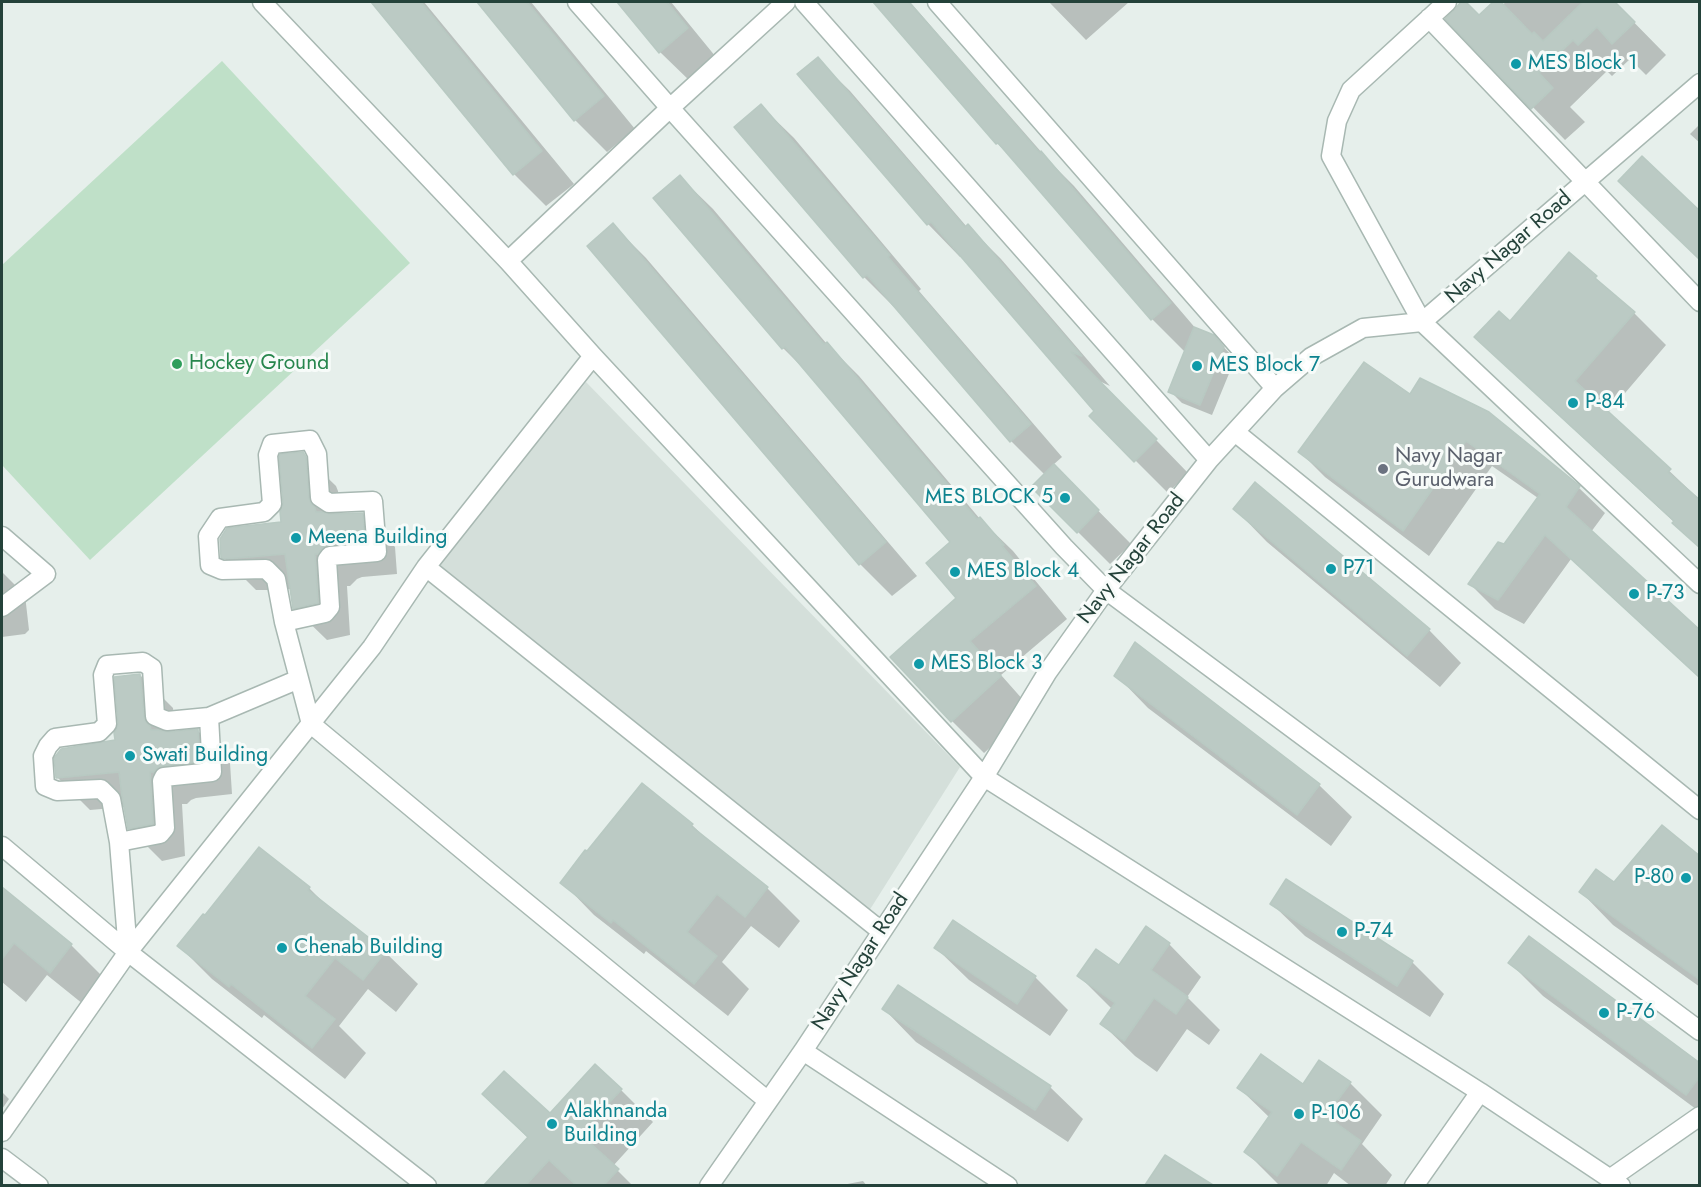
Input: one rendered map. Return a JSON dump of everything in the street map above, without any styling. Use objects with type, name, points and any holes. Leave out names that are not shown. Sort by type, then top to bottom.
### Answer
[{"type":"street","points":[[262,2],[508,261],[593,356],[984,777],[1480,1092],[1616,1182],[1700,1116]]},
{"type":"street","points":[[577,2],[1064,547],[1106,590],[1700,1031]]},
{"type":"street","points":[[508,261],[786,2]]},
{"type":"street","points":[[804,2],[1209,460]]},
{"type":"street","points":[[937,2],[1275,388]]},
{"type":"street","points":[[1447,2],[1351,90],[1337,121],[1331,156],[1422,322],[1700,584]]},
{"type":"street","points":[[1429,18],[1700,302]]},
{"type":"street","name":"Navy Nagar Road","points":[[709,1185],[803,1051],[984,777],[1047,673],[1106,590],[1209,460],[1275,388],[1311,357],[1363,328],[1422,322],[1700,83]]},
{"type":"street","points":[[2,1132],[128,952],[372,647],[426,567],[593,356]]},
{"type":"street","points":[[1235,432],[1700,810]]},
{"type":"street","points":[[284,622],[326,613],[330,607],[327,560],[330,556],[377,552],[374,501],[329,503],[320,497],[317,454],[310,440],[272,444],[268,455],[272,504],[264,512],[220,518],[213,525],[208,536],[210,565],[222,570],[266,569],[276,579],[284,622],[311,724],[768,1101]]},
{"type":"street","points":[[2,536],[46,574],[2,607]]},
{"type":"street","points":[[426,567],[881,932]]},
{"type":"street","points":[[128,952],[119,842],[111,800],[100,789],[57,791],[45,786],[43,756],[48,746],[55,738],[99,732],[107,724],[103,675],[107,665],[143,662],[152,668],[155,716],[167,722],[209,717],[299,679]]},
{"type":"street","points":[[119,842],[160,834],[165,828],[162,781],[165,777],[212,772],[209,717]]},
{"type":"street","points":[[2,846],[128,952],[427,1185]]},
{"type":"street","points":[[803,1051],[1008,1185]]},
{"type":"street","points":[[1414,1185],[1480,1092]]},
{"type":"street","points":[[2,1158],[39,1185]]},
{"type":"shaded area","points":[[586,382],[960,767],[869,911],[437,565]]},
{"type":"green space","points":[[222,61],[410,263],[90,560],[2,465],[2,265]]},
{"type":"building","points":[[371,2],[421,2],[542,151],[513,175]]},
{"type":"building","points":[[477,2],[527,2],[604,96],[574,121]]},
{"type":"building","points":[[617,2],[667,2],[688,28],[659,53]]},
{"type":"building","points":[[873,2],[909,2],[1171,303],[1151,320]]},
{"type":"building","name":"MES Block 1","points":[[1461,2],[1466,2],[1479,15],[1493,2],[1501,2],[1532,34],[1534,32],[1543,41],[1583,2],[1615,2],[1635,22],[1612,44],[1597,27],[1578,45],[1573,40],[1539,73],[1553,88],[1531,109],[1445,19]]},
{"type":"building","points":[[818,57],[965,227],[968,224],[1082,356],[1071,352],[1157,439],[1134,462],[1089,416],[1094,411],[931,222],[927,225],[797,74]]},
{"type":"building","points":[[761,104],[1031,424],[1010,442],[867,275],[863,278],[734,127]]},
{"type":"building","points":[[1642,156],[1700,211],[1700,260],[1618,181]]},
{"type":"building","points":[[680,175],[824,344],[827,342],[977,519],[980,517],[1036,586],[970,641],[1001,676],[951,722],[890,657],[956,598],[926,563],[950,542],[785,347],[782,349],[653,198]]},
{"type":"building","points":[[613,223],[886,542],[859,565],[587,246]]},
{"type":"building","points":[[1569,252],[1635,312],[1575,381],[1671,469],[1668,472],[1700,500],[1700,548],[1672,523],[1674,521],[1474,337],[1499,311],[1510,321]]},
{"type":"building","name":"MES Block 7","points":[[1194,327],[1214,335],[1224,347],[1200,405],[1168,392]]},
{"type":"building","name":"Navy Nagar Gurudwara","points":[[1364,362],[1410,394],[1420,378],[1489,412],[1580,486],[1566,507],[1700,630],[1700,678],[1545,535],[1498,600],[1468,584],[1498,542],[1504,544],[1540,494],[1466,441],[1403,531],[1298,452]]},
{"type":"building","name":"Meena Building","points":[[303,452],[306,457],[309,498],[316,512],[363,513],[365,542],[324,546],[318,554],[315,554],[318,603],[293,609],[285,554],[224,559],[221,558],[220,539],[227,528],[281,522],[280,512],[283,503],[279,457],[280,454]]},
{"type":"building","name":"MES BLOCK 5","points":[[1054,464],[1099,510],[1077,533],[1031,487]]},
{"type":"building","name":"P71","points":[[1255,482],[1430,629],[1407,656],[1233,509]]},
{"type":"building","points":[[1135,642],[1320,784],[1297,815],[1114,676]]},
{"type":"building","name":"Swati Building","points":[[140,674],[144,717],[151,730],[168,732],[198,729],[200,762],[158,767],[154,772],[150,772],[153,824],[128,829],[119,772],[56,778],[54,758],[61,749],[115,740],[114,733],[118,723],[114,677]]},
{"type":"building","points":[[642,783],[693,824],[691,826],[768,887],[745,917],[717,894],[687,932],[717,956],[694,984],[613,920],[611,923],[560,883]]},
{"type":"building","points":[[1662,825],[1700,856],[1700,980],[1579,892],[1596,869],[1614,882]]},
{"type":"building","name":"Chenab Building","points":[[259,847],[310,887],[308,890],[386,951],[363,980],[335,958],[305,996],[335,1019],[312,1048],[231,984],[229,987],[177,946]]},
{"type":"building","name":"P-74","points":[[1286,879],[1413,961],[1397,986],[1270,904]]},
{"type":"building","points":[[2,887],[72,944],[50,973],[14,943],[2,959]]},
{"type":"building","points":[[953,920],[1036,976],[1017,1004],[934,948]]},
{"type":"building","points":[[1146,926],[1170,943],[1151,970],[1188,997],[1176,1014],[1154,998],[1124,1041],[1100,1024],[1115,1003],[1077,976],[1096,949],[1119,965]]},
{"type":"building","name":"P-76","points":[[1529,936],[1700,1063],[1700,1076],[1686,1095],[1508,963]]},
{"type":"building","points":[[898,985],[1051,1086],[1035,1110],[882,1009]]},
{"type":"building","name":"P-106","points":[[1261,1054],[1303,1084],[1319,1060],[1351,1082],[1326,1116],[1361,1141],[1341,1170],[1301,1142],[1277,1176],[1244,1152],[1272,1112],[1237,1088]]},
{"type":"building","name":"Alakhnanda Building","points":[[595,1064],[622,1089],[580,1134],[619,1169],[604,1185],[576,1185],[549,1160],[526,1185],[484,1185],[528,1137],[482,1094],[504,1071],[550,1113]]},
{"type":"building","points":[[1165,1155],[1213,1185],[1145,1185]]},
{"type":"place","name":"MES Block 1","points":[[1516,64]]},
{"type":"place","name":"Hockey Ground","points":[[177,364]]},
{"type":"place","name":"MES Block 7","points":[[1197,366]]},
{"type":"place","name":"P-84","points":[[1573,403]]},
{"type":"place","name":"Navy Nagar Gurudwara","points":[[1383,469]]},
{"type":"place","name":"MES BLOCK 5","points":[[1065,498]]},
{"type":"place","name":"Meena Building","points":[[296,538]]},
{"type":"place","name":"P71","points":[[1331,569]]},
{"type":"place","name":"MES Block 4","points":[[955,572]]},
{"type":"place","name":"P-73","points":[[1634,594]]},
{"type":"place","name":"MES Block 3","points":[[919,664]]},
{"type":"place","name":"Swati Building","points":[[130,756]]},
{"type":"place","name":"P-80","points":[[1686,878]]},
{"type":"place","name":"P-74","points":[[1342,932]]},
{"type":"place","name":"Chenab Building","points":[[282,948]]},
{"type":"place","name":"P-76","points":[[1604,1013]]},
{"type":"place","name":"P-106","points":[[1299,1114]]},
{"type":"place","name":"Alakhnanda Building","points":[[552,1124]]}]
